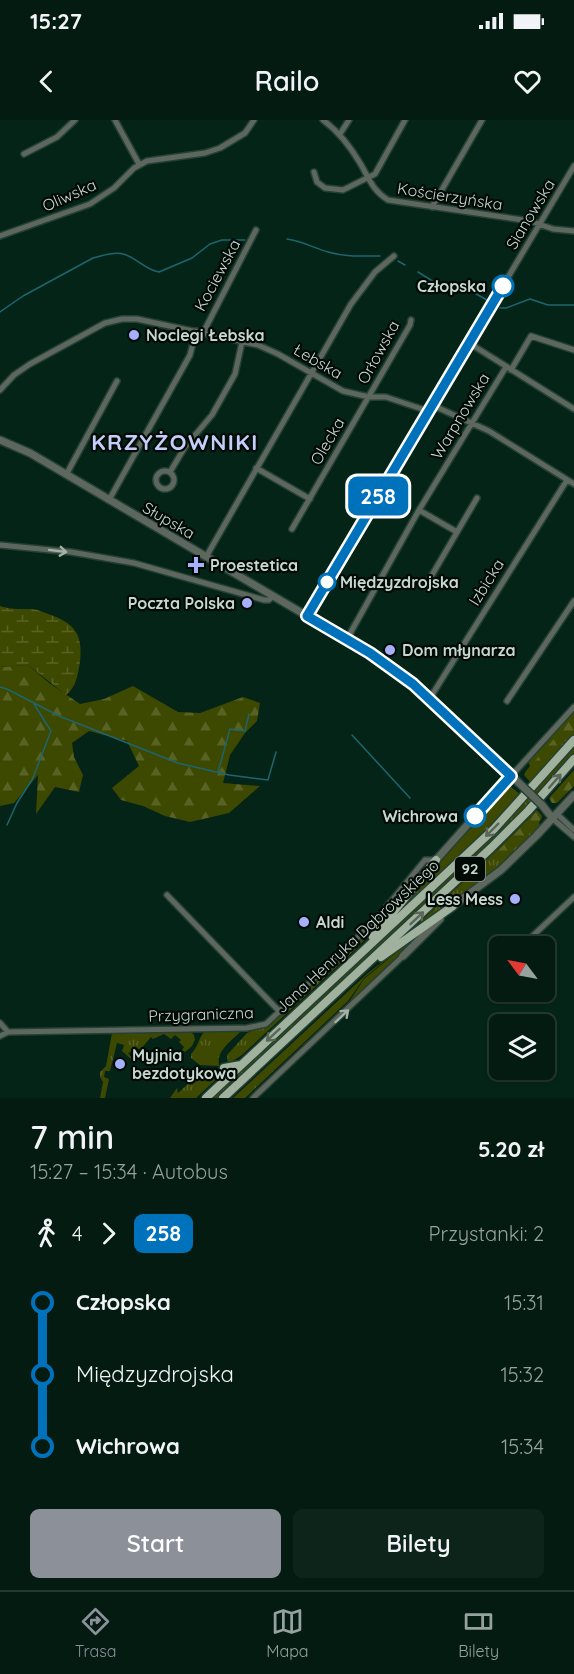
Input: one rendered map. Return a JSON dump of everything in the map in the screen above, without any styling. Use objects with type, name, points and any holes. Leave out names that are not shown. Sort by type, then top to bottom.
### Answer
[{"type":"main road","name":"Jana Henryka Dąbrowskiego","points":[[206,1098],[494,829],[574,740]]},
{"type":"main road","name":"Jana Henryka Dąbrowskiego","points":[[224,1098],[498,842],[574,759]]},
{"type":"main road","points":[[362,952],[436,861]]},
{"type":"main road","points":[[359,972],[453,906]]},
{"type":"main road","points":[[224,1068],[241,1065]]},
{"type":"street","points":[[24,154],[57,137],[75,120]]},
{"type":"street","points":[[115,120],[139,164]]},
{"type":"street","name":"Oliwska","points":[[0,236],[90,204],[109,192],[139,164],[156,158],[205,153],[220,148],[245,133],[254,120]]},
{"type":"street","name":"Kościerzyńska","points":[[323,120],[340,134],[361,164],[374,189],[388,200],[530,221],[553,229],[574,231]]},
{"type":"street","points":[[340,134],[349,120]]},
{"type":"street","points":[[314,172],[317,182],[325,188],[343,190],[375,174],[405,120]]},
{"type":"street","points":[[432,207],[482,120]]},
{"type":"street","name":"Sianowska","points":[[307,616],[574,166]]},
{"type":"street","name":"Kociewska","points":[[203,333],[204,327],[256,230]]},
{"type":"street","points":[[206,557],[355,298],[375,272],[394,256]]},
{"type":"street","name":"Łebska","points":[[0,390],[14,375],[30,364],[105,323],[137,320],[258,345],[343,391],[369,397],[386,397],[428,411]]},
{"type":"street","name":"Orłowska","points":[[369,397],[410,326],[411,320]]},
{"type":"street","name":"Kociewska","points":[[109,500],[190,355],[196,332]]},
{"type":"street","name":"Warpnowska","points":[[347,639],[471,423],[531,336],[574,350]]},
{"type":"street","points":[[170,472],[185,447],[212,415],[235,374],[242,342]]},
{"type":"street","points":[[469,343],[574,409]]},
{"type":"street","points":[[66,475],[117,381]]},
{"type":"street","name":"Olecka","points":[[292,529],[369,397]]},
{"type":"street","points":[[432,405],[489,431],[574,484]]},
{"type":"street","name":"Słupska","points":[[0,440],[30,453],[386,664],[430,698],[555,816]]},
{"type":"street","points":[[256,468],[310,499]]},
{"type":"street","name":"Izbicka","points":[[430,698],[567,480]]},
{"type":"street","points":[[425,586],[477,498]]},
{"type":"street","points":[[419,510],[457,532]]},
{"type":"street","points":[[0,545],[100,557],[161,570],[266,600],[273,596]]},
{"type":"street","points":[[507,701],[574,600]]},
{"type":"street","points":[[436,861],[574,707]]},
{"type":"street","points":[[253,1098],[404,956],[453,906],[501,870],[574,795]]},
{"type":"street","points":[[555,816],[574,831]]},
{"type":"street","points":[[555,816],[574,837]]},
{"type":"street","name":"Przygraniczna","points":[[8,1032],[247,1028],[266,1024],[375,921],[425,860],[436,861]]},
{"type":"street","points":[[167,895],[280,1012]]},
{"type":"street","points":[[533,936],[574,897]]},
{"type":"street","points":[[0,1023],[8,1032],[0,1036]]},
{"type":"green space","points":[[0,606],[40,611],[66,622],[76,632],[80,645],[80,662],[74,685],[66,695],[28,665],[0,667]]},
{"type":"green space","points":[[28,665],[49,683],[80,704],[104,699],[133,686],[178,712],[200,713],[243,697],[260,703],[257,721],[245,733],[230,755],[223,783],[260,786],[229,813],[190,822],[165,816],[143,806],[121,800],[112,788],[139,766],[127,741],[89,731],[72,743],[74,757],[83,775],[79,792],[55,787],[36,814],[38,775],[14,803],[0,806],[0,667]]},
{"type":"green space","points":[[574,712],[574,735],[532,784],[524,775],[530,766],[528,761]]},
{"type":"green space","points":[[574,716],[574,729],[531,781],[525,775],[526,771]]},
{"type":"green space","points":[[574,746],[574,754],[526,809],[488,846],[218,1098],[211,1098],[501,827]]},
{"type":"green space","points":[[574,770],[574,786],[557,803],[552,803],[549,798]]},
{"type":"green space","points":[[511,787],[521,795],[451,866],[383,928],[500,793],[503,794]]},
{"type":"green space","points":[[511,788],[518,795],[483,831],[434,871],[501,795]]},
{"type":"green space","points":[[537,810],[542,816],[539,823],[541,826],[527,841],[483,879],[420,926],[419,923]]},
{"type":"green space","points":[[537,811],[542,818],[528,835],[500,859],[495,857],[494,855]]},
{"type":"green space","points":[[425,866],[424,871],[358,947],[242,1055],[228,1064],[227,1055],[247,1033],[273,1022],[344,956],[377,923]]},
{"type":"green space","points":[[409,942],[413,943],[305,1047],[303,1045],[349,1002],[364,979]]},
{"type":"green space","points":[[404,945],[364,978],[348,1001],[245,1098],[233,1098],[368,973]]},
{"type":"green space","points":[[190,1031],[195,1040],[185,1052],[179,1042],[181,1040],[175,1035],[171,1039],[164,1034],[153,1039],[151,1037],[140,1050],[135,1046],[136,1050],[128,1053],[131,1059],[122,1051],[124,1045],[117,1043],[110,1071],[105,1071],[104,1077],[109,1079],[105,1098],[100,1098],[103,1082],[100,1072],[106,1066],[112,1033]]},
{"type":"green space","points":[[205,1031],[241,1031],[222,1051],[219,1066],[200,1065],[191,1058],[191,1054]]},
{"type":"green space","points":[[198,1071],[224,1072],[196,1098],[170,1098],[177,1088],[178,1093],[188,1084],[188,1079]]},
{"type":"waterway","points":[[287,239],[335,254],[380,256]]},
{"type":"waterway","points":[[0,312],[23,296],[93,258],[119,253],[159,272],[192,258],[210,244],[222,240],[245,240]]},
{"type":"waterway","points":[[398,261],[405,265]]},
{"type":"waterway","points":[[418,272],[445,289],[471,291],[487,300]]},
{"type":"waterway","points":[[500,308],[530,299],[548,305],[574,305]]},
{"type":"waterway","points":[[0,687],[59,716],[178,763],[229,775],[268,780],[276,752]]},
{"type":"waterway","points":[[7,825],[17,803],[32,780],[51,731],[34,704]]},
{"type":"waterway","points":[[218,772],[230,729],[245,731],[249,714]]},
{"type":"waterway","points":[[352,735],[410,798]]},
{"type":"bus line","name":"258","points":[[475,816],[511,776],[413,684],[370,653],[307,616],[503,286]]},
{"type":"place","name":"Człopska","points":[[503,286]]},
{"type":"place","name":"Noclegi Łebska","points":[[134,335]]},
{"type":"place","name":"Proestetica","points":[[196,565]]},
{"type":"place","name":"Międzyzdrojska","points":[[327,582]]},
{"type":"place","name":"Poczta Polska","points":[[247,603]]},
{"type":"place","name":"Dom młynarza","points":[[390,650]]},
{"type":"place","name":"Wichrowa","points":[[475,816]]},
{"type":"place","name":"Less Mess","points":[[515,899]]},
{"type":"place","name":"Aldi","points":[[304,922]]},
{"type":"place","name":"Myjnia bezdotykowa","points":[[120,1064]]},
{"type":"district","name":"KRZYŻOWNIKI","points":[[175,442]]}]
